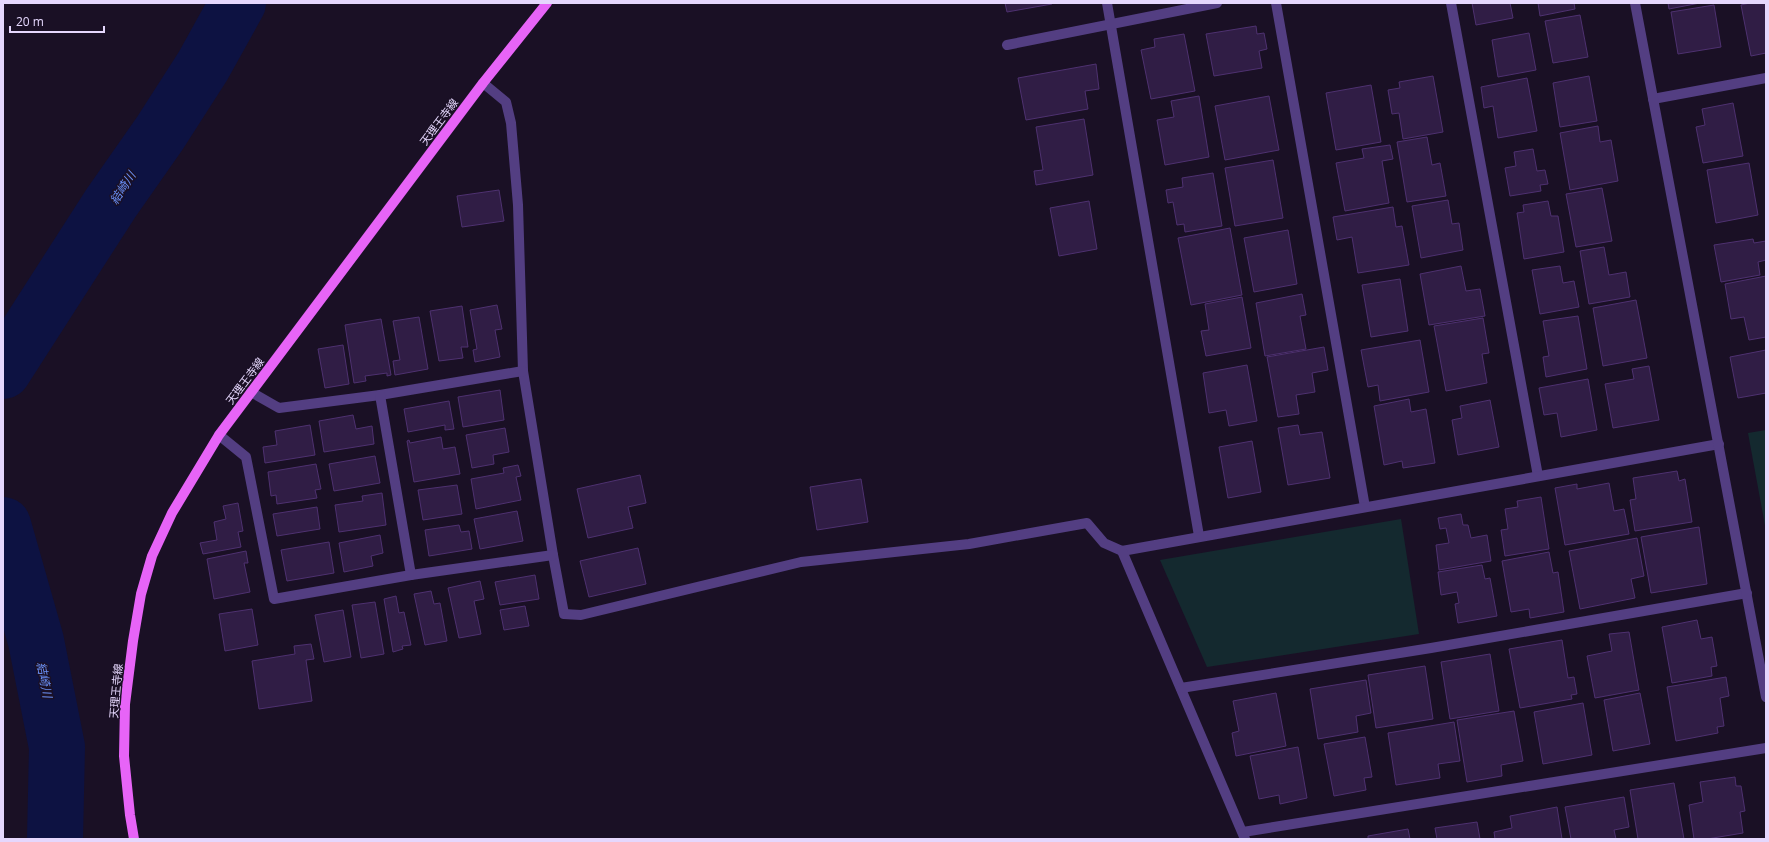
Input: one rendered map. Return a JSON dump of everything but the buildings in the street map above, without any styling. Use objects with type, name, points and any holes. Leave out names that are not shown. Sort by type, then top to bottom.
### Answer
[{"type":"main road","name":"天理王寺線","points":[[134,839],[124,756],[125,704],[141,594],[152,556],[172,513],[219,435],[483,84],[547,3]]},
{"type":"street","points":[[1107,3],[1199,536]]},
{"type":"street","points":[[1007,45],[1217,3]]},
{"type":"street","points":[[1276,3],[1365,506]]},
{"type":"street","points":[[1451,3],[1538,476]]},
{"type":"street","points":[[1635,3],[1766,697]]},
{"type":"street","points":[[1653,99],[1766,78]]},
{"type":"street","points":[[483,84],[506,102],[511,123],[518,205],[523,371],[552,555],[564,614],[581,616],[801,562],[968,544],[1087,523],[1104,543],[1122,551],[1365,506],[1719,444]]},
{"type":"street","points":[[251,392],[279,408],[380,395],[523,371]]},
{"type":"street","points":[[380,395],[411,575]]},
{"type":"street","points":[[219,435],[246,457],[274,599],[411,575],[552,555]]},
{"type":"street","points":[[1122,551],[1244,836],[1766,748]]},
{"type":"street","points":[[1181,688],[1431,648],[1747,593]]},
{"type":"shaded area","points":[[1766,430],[1766,531],[1748,433]]},
{"type":"shaded area","points":[[1401,519],[1419,634],[1207,667],[1160,560]]},
{"type":"waterway","name":"結崎川","points":[[3,371],[111,203],[160,133],[203,66],[238,3]]},
{"type":"waterway","name":"結崎川","points":[[3,525],[36,641],[57,747],[55,839]]}]
